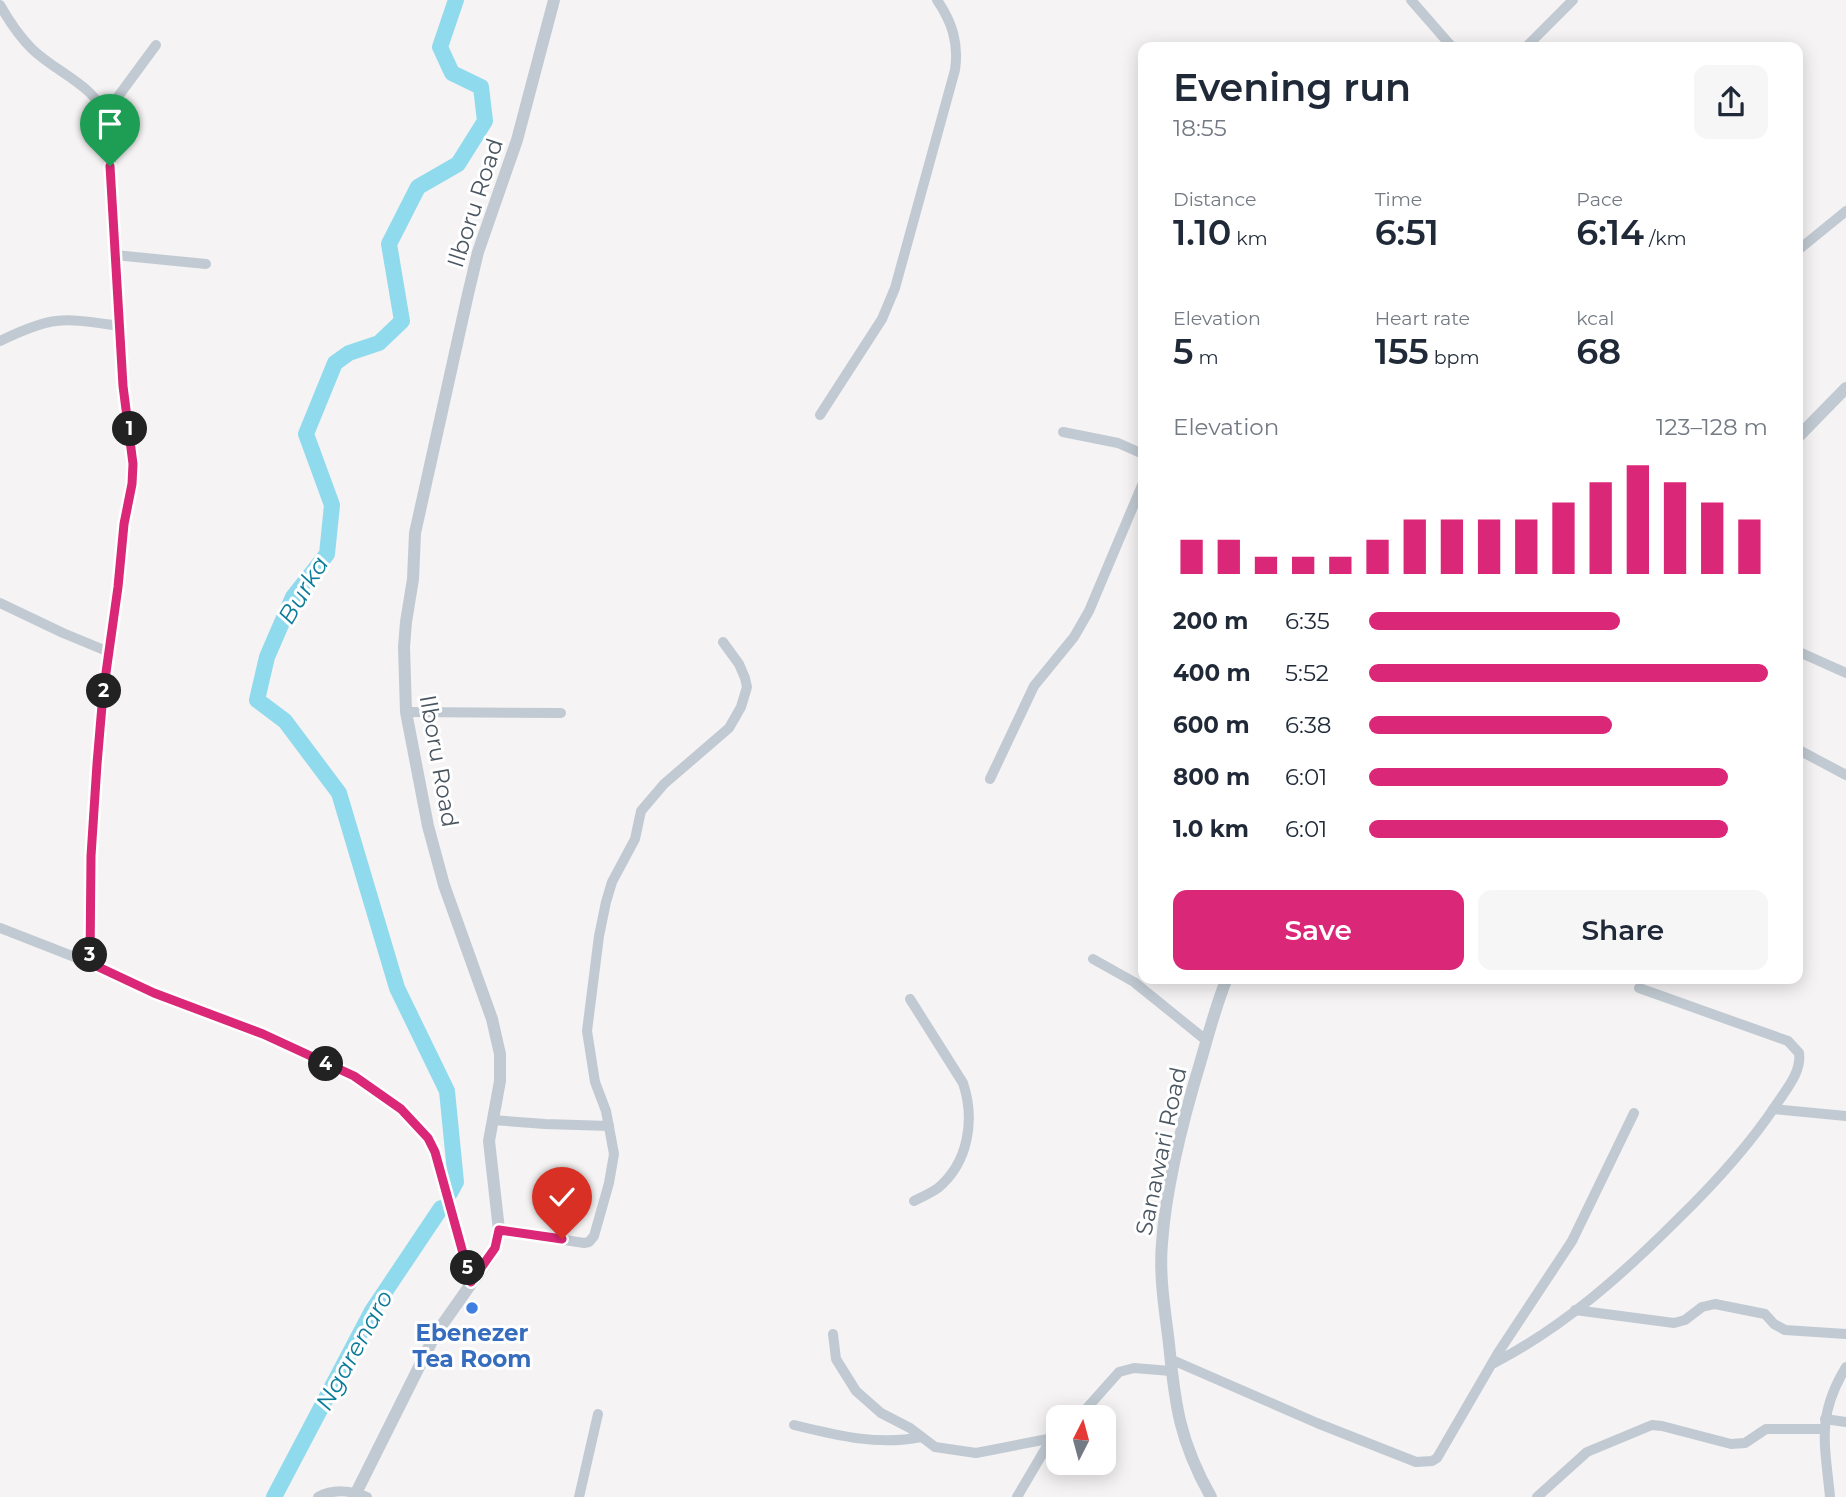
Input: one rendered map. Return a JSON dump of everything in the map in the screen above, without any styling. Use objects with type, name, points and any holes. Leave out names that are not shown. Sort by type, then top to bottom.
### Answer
[{"type":"street","name":"Ilboru Road","points":[[499,1230],[489,1153],[500,1081],[498,1043],[484,995],[440,873],[419,787],[406,712],[404,666],[415,533],[424,489],[478,252],[517,140],[554,0]]},
{"type":"street","points":[[820,415],[882,319],[895,288],[955,70],[956,45],[953,30],[937,0]]},
{"type":"street","points":[[1411,0],[1448,42]]},
{"type":"street","points":[[1531,42],[1573,0]]},
{"type":"street","points":[[0,5],[20,37],[33,50],[92,94],[106,113],[109,123],[123,386],[133,464],[93,807],[90,963]]},
{"type":"street","points":[[106,113],[156,45]]},
{"type":"street","points":[[1803,246],[1846,211]]},
{"type":"street","points":[[115,255],[206,264]]},
{"type":"street","points":[[0,341],[40,323],[60,319],[120,326]]},
{"type":"street","points":[[1803,432],[1846,388]]},
{"type":"street","points":[[1063,432],[1118,443],[1138,452]]},
{"type":"street","points":[[990,779],[1034,686],[1074,637],[1089,611],[1138,495]]},
{"type":"street","points":[[0,603],[109,652]]},
{"type":"street","points":[[318,1497],[335,1492],[359,1495],[426,1352],[442,1324],[495,1248],[499,1230],[589,1242],[594,1236],[614,1154],[588,1050],[587,1031],[599,936],[609,892],[635,839],[642,811],[664,784],[729,727],[741,707],[747,687],[745,678],[739,664],[723,642]]},
{"type":"street","points":[[1803,654],[1846,673]]},
{"type":"street","points":[[406,712],[561,713]]},
{"type":"street","points":[[1803,752],[1846,775]]},
{"type":"street","points":[[0,928],[90,963],[154,993],[263,1034],[354,1076],[401,1109],[428,1138],[435,1152],[471,1282]]},
{"type":"street","points":[[1093,959],[1134,982],[1207,1041]]},
{"type":"street","name":"Sanawari Road","points":[[1211,1497],[1182,1433],[1171,1365],[1162,1278],[1163,1227],[1188,1107],[1225,984]]},
{"type":"street","points":[[1494,1363],[1536,1340],[1647,1252],[1734,1162],[1773,1109],[1798,1068],[1800,1059],[1796,1047],[1788,1041],[1764,1030],[1639,988]]},
{"type":"street","points":[[910,999],[963,1083],[968,1098],[970,1122],[966,1148],[952,1172],[937,1189],[914,1200]]},
{"type":"street","points":[[1773,1109],[1846,1116]]},
{"type":"street","points":[[1090,1405],[1119,1372],[1171,1365],[1416,1462],[1437,1458],[1498,1353],[1572,1241],[1634,1113]]},
{"type":"street","points":[[492,1120],[609,1126]]},
{"type":"street","points":[[1575,1310],[1674,1323],[1685,1320],[1702,1307],[1714,1304],[1765,1314],[1774,1324],[1786,1331],[1846,1334]]},
{"type":"street","points":[[832,1334],[836,1359],[856,1391],[881,1413],[910,1428],[935,1447],[976,1453],[1046,1438]]},
{"type":"street","points":[[1830,1497],[1824,1424],[1837,1382],[1846,1367]]},
{"type":"street","points":[[579,1497],[598,1413]]},
{"type":"street","points":[[1537,1497],[1587,1452],[1652,1425],[1731,1444],[1745,1443],[1772,1428],[1846,1422]]},
{"type":"street","points":[[794,1425],[866,1440],[907,1440],[920,1437]]},
{"type":"street","points":[[1017,1497],[1046,1446]]},
{"type":"waterway","name":"Burka","points":[[450,1193],[456,1182],[447,1091],[397,988],[339,793],[285,721],[257,700],[267,657],[293,597],[327,554],[332,505],[306,434],[335,363],[349,353],[379,343],[402,321],[389,244],[418,187],[458,164],[485,121],[481,87],[452,73],[440,47],[456,0]]},
{"type":"waterway","name":"Ngarenaro","points":[[274,1497],[372,1311],[441,1208]]},
{"type":"place","name":"Ebenezer Tea Room","points":[[472,1308]]},
{"type":"route","points":[[110,166],[123,386],[133,464],[103,694],[93,807],[90,963],[154,993],[263,1034],[354,1076],[401,1109],[428,1138],[435,1152],[471,1282],[495,1248],[499,1230],[562,1239]]}]
